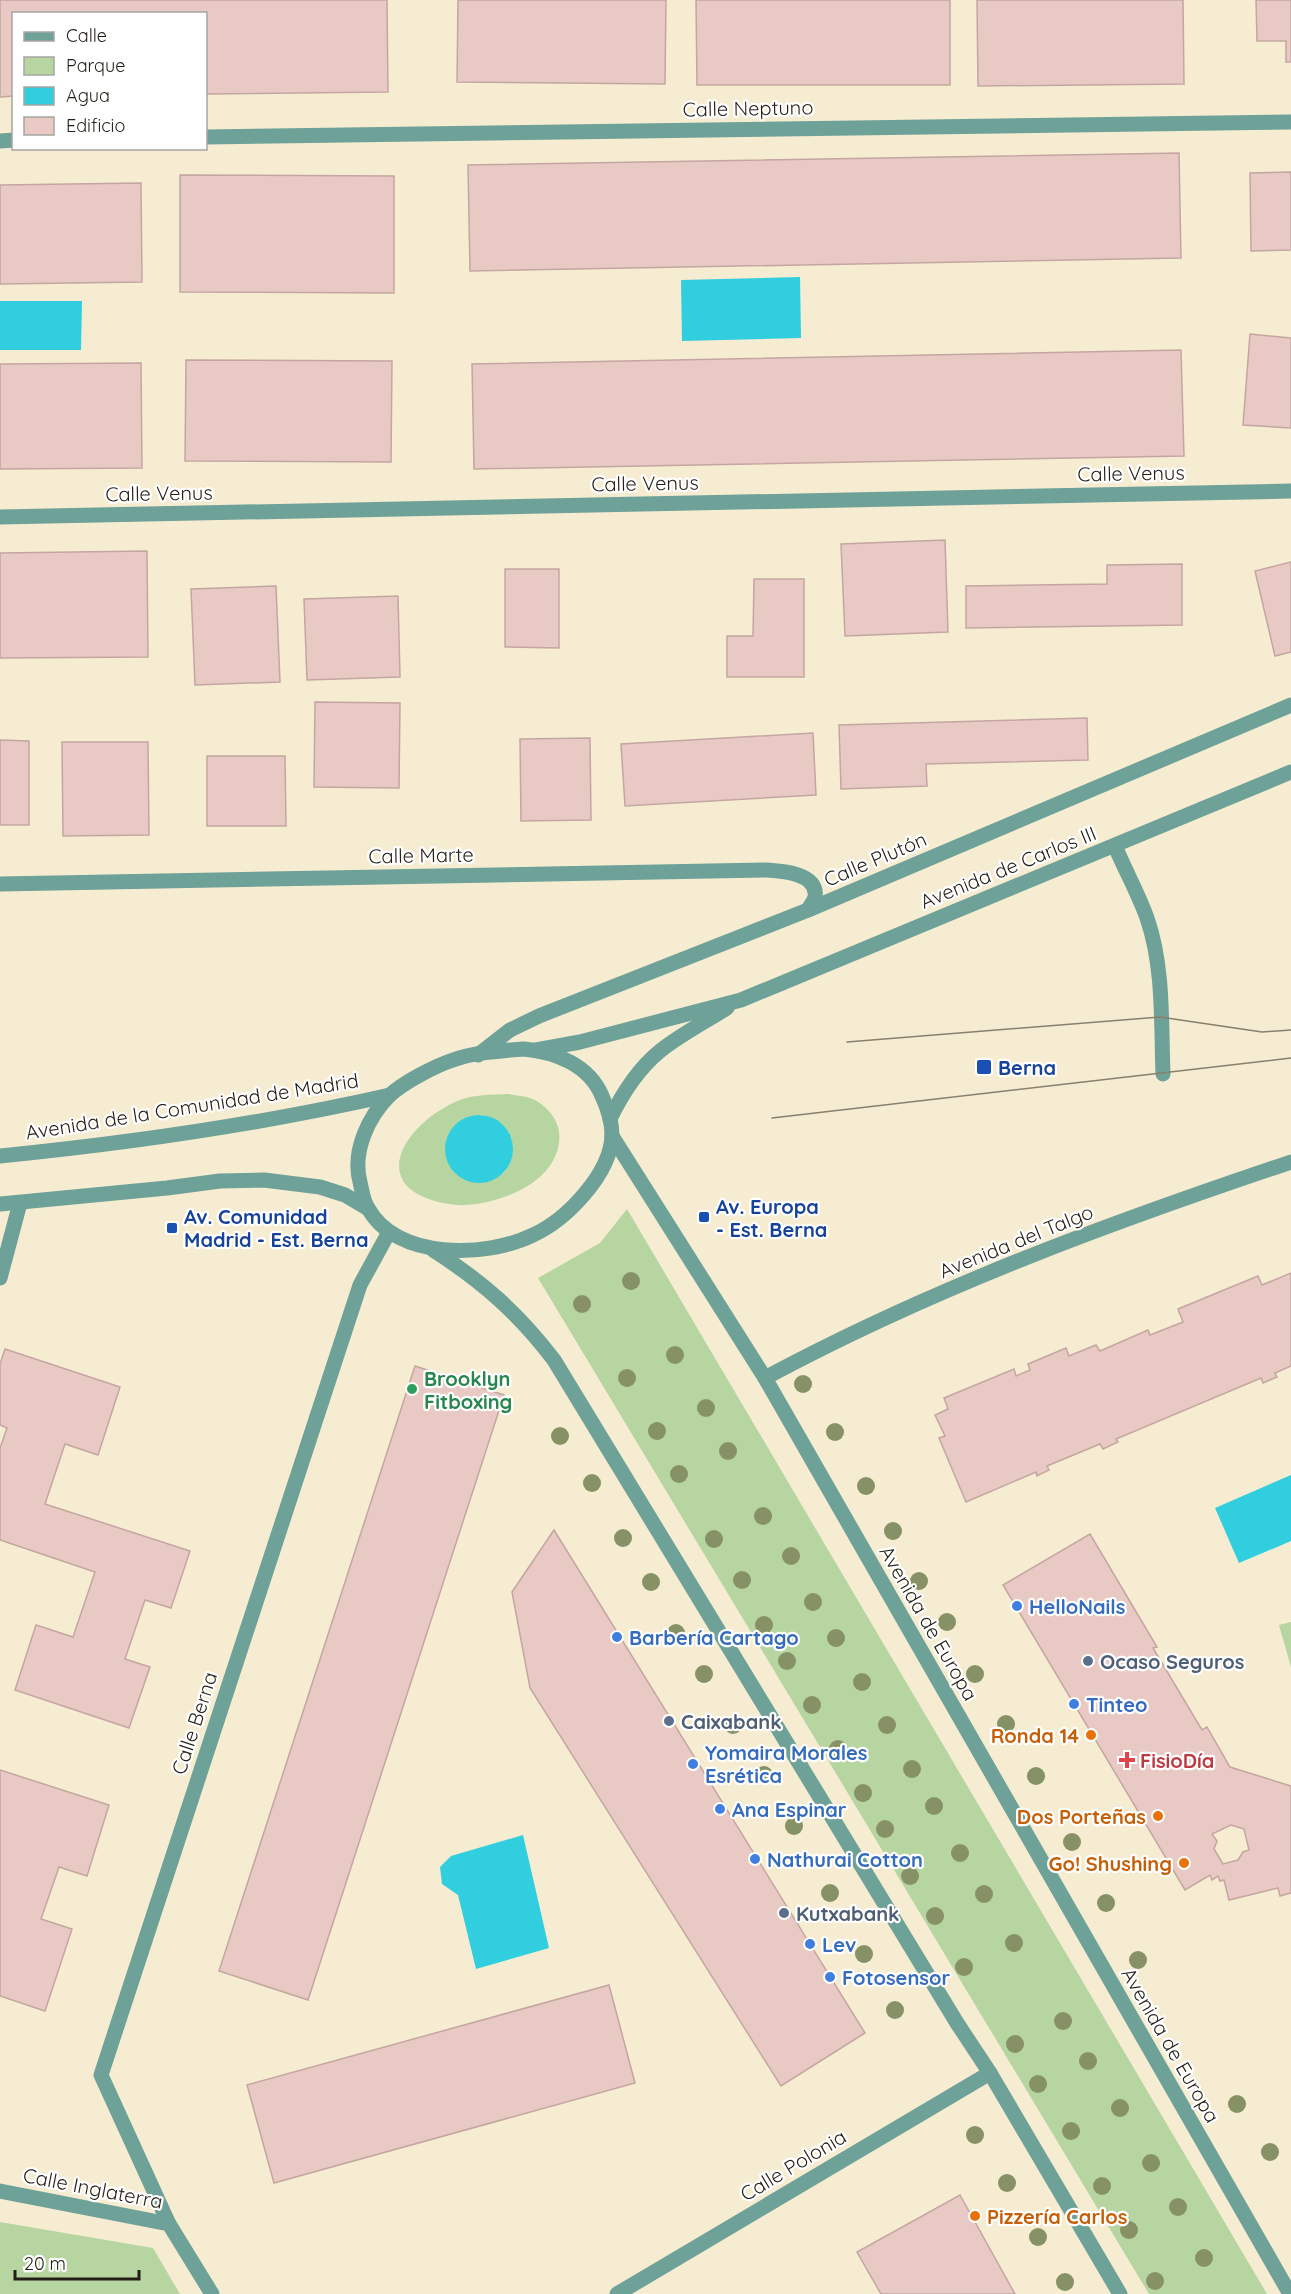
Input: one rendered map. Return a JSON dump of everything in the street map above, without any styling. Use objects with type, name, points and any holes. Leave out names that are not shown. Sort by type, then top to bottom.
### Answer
[{"type":"street","name":"Calle Neptuno","points":[[207,138],[1291,122]]},
{"type":"street","name":"Calle Venus","points":[[0,517],[1291,491]]},
{"type":"street","name":"Calle Plutón","points":[[478,1055],[510,1030],[539,1016],[808,910],[1291,705]]},
{"type":"street","name":"Avenida de Carlos III","points":[[536,1050],[580,1042],[741,999],[1291,772]]},
{"type":"street","points":[[1115,846],[1147,918],[1152,937],[1158,969],[1163,1074]]},
{"type":"street","name":"Calle Marte","points":[[0,884],[766,870],[786,871],[803,877],[809,882],[814,889],[815,897],[808,910]]},
{"type":"street","name":"Avenida de Carlos III","points":[[610,1119],[621,1096],[660,1051],[741,999]]},
{"type":"street","points":[[367,1208],[357,1172],[357,1153],[372,1118],[390,1095],[453,1060],[500,1051],[536,1050],[574,1063],[599,1088],[610,1119],[612,1136],[608,1153],[591,1188],[553,1224],[533,1236],[504,1245],[458,1250],[432,1250]]},
{"type":"street","name":"Avenida de la Comunidad de Madrid","points":[[0,1156],[81,1148],[213,1128],[390,1095]]},
{"type":"street","name":"Avenida de Europa","points":[[612,1136],[765,1378],[1290,2294]]},
{"type":"street","name":"Avenida del Talgo","points":[[765,1378],[823,1347],[950,1289],[1150,1209],[1291,1162]]},
{"type":"street","points":[[0,1204],[220,1181],[264,1180],[320,1186],[345,1195],[367,1208],[389,1232],[432,1250],[470,1273],[529,1327],[554,1360],[957,2023],[990,2073],[1120,2294]]},
{"type":"street","points":[[0,1278],[20,1203]]},
{"type":"street","name":"Calle Berna","points":[[169,2224],[101,2075],[360,1286],[389,1232]]},
{"type":"street","name":"Calle Polonia","points":[[617,2294],[990,2073]]},
{"type":"street","name":"Calle Inglaterra","points":[[0,2191],[169,2224],[212,2294]]},
{"type":"green space","points":[[509,1094],[535,1100],[554,1118],[559,1139],[557,1151],[545,1172],[526,1187],[505,1197],[470,1205],[449,1204],[423,1197],[407,1186],[400,1172],[400,1157],[407,1142],[419,1127],[436,1113],[461,1099]],"holes":[[[482,1115],[501,1124],[511,1138],[512,1155],[503,1174],[446,1146],[450,1133],[463,1120]]]},
{"type":"green space","points":[[627,1209],[1267,2294],[1149,2294],[538,1278],[600,1243]]},
{"type":"green space","points":[[1291,1622],[1291,1667],[1279,1625]]},
{"type":"green space","points":[[0,2222],[153,2248],[180,2294],[0,2294]]},
{"type":"water","points":[[800,277],[801,338],[682,341],[681,280]]},
{"type":"water","points":[[0,301],[82,301],[81,350],[0,350]]},
{"type":"water","points":[[479,1115],[492,1118],[503,1125],[510,1136],[513,1149],[510,1162],[503,1173],[492,1180],[479,1183],[466,1180],[455,1173],[448,1162],[445,1149],[448,1136],[455,1125],[466,1118]]},
{"type":"water","points":[[1291,1475],[1291,1541],[1239,1563],[1215,1508]]},
{"type":"water","points":[[523,1835],[549,1948],[476,1969],[458,1895],[442,1884],[440,1867],[451,1856]]},
{"type":"building","points":[[0,0],[387,0],[388,92],[207,94],[207,12],[12,12],[12,96],[0,97]]},
{"type":"building","points":[[458,0],[666,0],[665,84],[457,82]]},
{"type":"building","points":[[696,0],[950,0],[950,85],[697,85]]},
{"type":"building","points":[[977,0],[1183,0],[1184,84],[978,86]]},
{"type":"building","points":[[1256,0],[1291,0],[1291,62],[1286,62],[1286,41],[1257,41]]},
{"type":"building","points":[[1179,153],[1181,258],[470,271],[468,165]]},
{"type":"building","points":[[1291,172],[1291,250],[1251,251],[1250,173]]},
{"type":"building","points":[[180,175],[394,176],[394,293],[180,292]]},
{"type":"building","points":[[141,183],[142,282],[0,284],[0,185]]},
{"type":"building","points":[[1250,334],[1291,338],[1291,428],[1243,425]]},
{"type":"building","points":[[1181,350],[1184,456],[474,469],[472,364]]},
{"type":"building","points":[[186,360],[392,361],[391,462],[185,461]]},
{"type":"building","points":[[141,363],[142,468],[0,469],[0,364]]},
{"type":"building","points":[[945,540],[948,632],[845,636],[841,544]]},
{"type":"building","points":[[147,551],[148,657],[0,658],[0,553]]},
{"type":"building","points":[[1291,562],[1291,652],[1275,656],[1255,571]]},
{"type":"building","points":[[1182,564],[1182,625],[966,628],[966,586],[1107,584],[1107,565]]},
{"type":"building","points":[[505,569],[559,569],[559,648],[505,647]]},
{"type":"building","points":[[754,579],[804,579],[804,677],[727,677],[727,636],[753,636]]},
{"type":"building","points":[[276,586],[280,682],[195,685],[191,589]]},
{"type":"building","points":[[398,596],[400,677],[307,680],[304,599]]},
{"type":"building","points":[[315,702],[400,703],[399,788],[314,787]]},
{"type":"building","points":[[1087,718],[1088,760],[926,764],[927,786],[841,789],[839,725]]},
{"type":"building","points":[[813,733],[816,795],[625,806],[621,744]]},
{"type":"building","points":[[590,738],[591,820],[521,821],[520,739]]},
{"type":"building","points":[[0,740],[29,741],[29,825],[0,825]]},
{"type":"building","points":[[62,742],[148,742],[149,835],[63,836]]},
{"type":"building","points":[[207,756],[285,756],[286,826],[207,826]]},
{"type":"building","points":[[1291,1273],[1291,1366],[1275,1373],[1277,1377],[1263,1383],[1261,1378],[1116,1439],[1118,1442],[1103,1449],[1100,1444],[1047,1466],[1049,1470],[1037,1476],[1036,1472],[966,1502],[939,1438],[945,1436],[935,1415],[948,1409],[944,1398],[1014,1369],[1016,1376],[1030,1370],[1028,1364],[1066,1348],[1069,1356],[1096,1345],[1100,1351],[1148,1330],[1150,1335],[1183,1322],[1178,1309],[1258,1276],[1262,1285]]},
{"type":"building","points":[[5,1349],[120,1387],[98,1455],[65,1444],[45,1504],[190,1551],[171,1608],[145,1600],[125,1659],[150,1667],[129,1728],[15,1690],[36,1625],[73,1637],[95,1572],[0,1540],[0,1448],[7,1428],[0,1425],[0,1364]]},
{"type":"building","points":[[415,1366],[504,1395],[308,2000],[219,1971]]},
{"type":"building","points":[[554,1530],[865,2033],[781,2086],[530,1688],[512,1592]]},
{"type":"building","points":[[1090,1534],[1157,1647],[1153,1648],[1202,1730],[1207,1727],[1230,1767],[1291,1786],[1291,1893],[1280,1896],[1278,1888],[1229,1900],[1224,1880],[1220,1881],[1218,1876],[1212,1880],[1210,1875],[1185,1890],[1003,1585]],"holes":[[[1231,1825],[1244,1829],[1249,1850],[1243,1852],[1238,1860],[1223,1864],[1214,1849],[1217,1841],[1212,1834]]]},
{"type":"building","points":[[0,1770],[109,1805],[87,1876],[59,1867],[41,1919],[72,1929],[45,2011],[0,1996]]},
{"type":"building","points":[[609,1985],[635,2083],[274,2183],[247,2085]]},
{"type":"building","points":[[960,2195],[1015,2294],[881,2294],[857,2252]]},
{"type":"tram line","points":[[847,1042],[1160,1017],[1262,1032],[1291,1030]]},
{"type":"tram line","points":[[772,1118],[1291,1058]]},
{"type":"place","name":"Berna","points":[[984,1067]]},
{"type":"place","name":"Av. Europa - Est. Berna","points":[[704,1217]]},
{"type":"place","name":"Av. Comunidad Madrid - Est. Berna","points":[[172,1228]]},
{"type":"place","name":"Brooklyn Fitboxing","points":[[412,1389]]},
{"type":"place","name":"HelloNails","points":[[1017,1606]]},
{"type":"place","name":"Barbería Cartago","points":[[617,1637]]},
{"type":"place","name":"Ocaso Seguros","points":[[1088,1661]]},
{"type":"place","name":"Tinteo","points":[[1074,1704]]},
{"type":"place","name":"Caixabank","points":[[669,1721]]},
{"type":"place","name":"Ronda 14","points":[[1091,1735]]},
{"type":"place","name":"FisioDía","points":[[1127,1760]]},
{"type":"place","name":"Yomaira Morales Esrética","points":[[693,1764]]},
{"type":"place","name":"Ana Espinar","points":[[720,1809]]},
{"type":"place","name":"Dos Porteñas","points":[[1158,1816]]},
{"type":"place","name":"Nathurai Cotton","points":[[755,1859]]},
{"type":"place","name":"Go! Shushing","points":[[1184,1863]]},
{"type":"place","name":"Kutxabank","points":[[784,1913]]},
{"type":"place","name":"Lev","points":[[810,1944]]},
{"type":"place","name":"Fotosensor","points":[[830,1977]]},
{"type":"place","name":"Pizzería Carlos","points":[[975,2216]]}]
